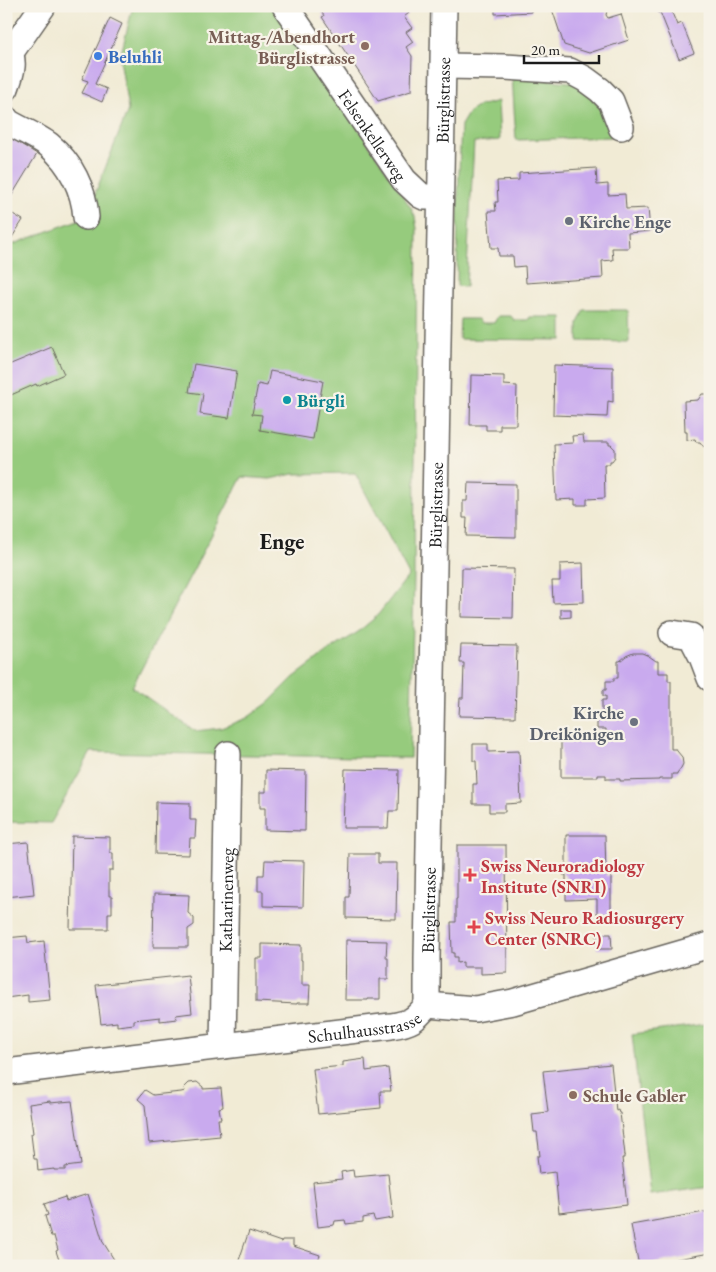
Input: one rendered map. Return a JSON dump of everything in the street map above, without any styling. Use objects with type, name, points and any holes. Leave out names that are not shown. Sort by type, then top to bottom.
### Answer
[{"type":"street","points":[[6,88],[13,62],[8,50],[43,6]]},
{"type":"street","name":"Felsenkellerweg","points":[[284,6],[404,180],[424,197],[440,197]]},
{"type":"street","name":"Bürglistrasse","points":[[428,1004],[427,949],[444,6]]},
{"type":"street","points":[[443,66],[505,67],[570,72],[585,79],[611,101],[621,127]]},
{"type":"street","points":[[6,119],[8,122],[48,144],[59,155],[79,184],[86,217]]},
{"type":"street","points":[[672,633],[691,636],[710,678]]},
{"type":"street","name":"Katharinenweg","points":[[223,1046],[228,754]]},
{"type":"street","name":"Schulhausstrasse","points":[[6,1072],[407,1024],[417,1017],[428,1004],[476,1009],[486,1008],[538,995],[710,945]]},
{"type":"green space","points":[[133,6],[277,6],[411,208],[415,217],[417,229],[414,575],[410,758],[91,752],[51,823],[6,822],[6,247],[86,217],[128,110],[120,58]],"holes":[[[355,473],[409,575],[377,616],[358,632],[293,678],[268,703],[247,718],[221,728],[195,731],[132,687],[242,477],[270,479],[293,474]]]},
{"type":"green space","points":[[512,76],[578,83],[605,112],[611,137],[516,140]]},
{"type":"green space","points":[[498,101],[500,140],[474,142],[466,287],[457,286],[461,125],[469,112],[479,106]]},
{"type":"green space","points":[[584,310],[628,310],[629,342],[578,341],[578,323]]},
{"type":"green space","points":[[498,316],[511,316],[514,320],[528,320],[530,317],[562,317],[562,340],[459,339],[460,319],[478,319],[481,323],[494,323]]},
{"type":"green space","points":[[706,1024],[710,1060],[710,1187],[650,1195],[632,1034]]},
{"type":"building","points":[[318,6],[405,6],[409,13],[404,17],[412,28],[406,32],[413,42],[406,47],[412,56],[411,91],[378,101],[322,17],[324,16]]},
{"type":"building","points":[[495,6],[531,6],[531,12],[495,14]]},
{"type":"building","points":[[551,6],[608,6],[606,15],[608,18],[621,14],[629,40],[589,53],[564,45]]},
{"type":"building","points":[[655,6],[674,6],[670,8],[677,25],[682,23],[694,53],[679,59],[660,12],[658,13]]},
{"type":"building","points":[[110,18],[122,24],[95,84],[107,89],[102,102],[82,93],[88,81],[82,79]]},
{"type":"building","points":[[6,135],[37,154],[6,205]]},
{"type":"building","name":"Kirche Enge","points":[[596,168],[597,185],[608,184],[608,195],[625,194],[626,209],[648,208],[650,231],[628,233],[629,248],[612,248],[613,260],[602,261],[603,278],[526,283],[525,266],[514,267],[513,256],[499,256],[498,248],[491,248],[488,211],[496,211],[495,202],[498,202],[497,181],[519,180],[519,173]]},
{"type":"building","points":[[6,210],[23,220],[6,247]]},
{"type":"building","points":[[52,347],[64,374],[11,395],[6,384],[6,366]]},
{"type":"building","points":[[194,364],[237,371],[229,418],[200,414],[203,394],[189,392]]},
{"type":"building","points":[[554,365],[613,367],[613,402],[608,401],[607,417],[553,415]]},
{"type":"building","name":"Bürgli","points":[[270,371],[323,381],[313,439],[260,430],[262,415],[252,414],[258,384],[267,386]]},
{"type":"building","points":[[471,375],[504,376],[504,385],[517,386],[516,425],[500,425],[500,430],[486,430],[486,425],[470,425]]},
{"type":"building","points":[[702,394],[710,396],[710,446],[704,447],[700,442],[696,442],[695,439],[687,440],[687,432],[685,432],[684,401],[698,400]]},
{"type":"building","points":[[583,435],[584,442],[609,442],[609,445],[615,449],[615,457],[610,461],[610,464],[604,464],[605,498],[587,499],[587,505],[575,505],[575,499],[556,500],[554,444],[573,443],[572,436]]},
{"type":"building","points":[[468,483],[516,484],[516,537],[466,536],[467,518],[463,518],[463,501],[467,501]]},
{"type":"building","points":[[583,563],[584,602],[553,603],[552,581],[560,581],[560,564]]},
{"type":"building","points":[[462,568],[514,569],[513,618],[461,617]]},
{"type":"building","points":[[561,609],[571,609],[571,617],[561,618]]},
{"type":"building","points":[[461,645],[517,646],[515,717],[459,716],[460,698],[463,698],[464,663],[460,663]]},
{"type":"building","name":"Kirche Dreikönigen","points":[[633,653],[642,653],[658,661],[658,673],[668,673],[668,681],[671,681],[671,749],[676,749],[682,757],[683,764],[681,768],[677,774],[672,774],[672,779],[659,780],[620,781],[620,779],[606,779],[606,775],[598,775],[598,777],[561,777],[561,740],[605,739],[606,743],[606,729],[597,729],[597,715],[606,715],[606,712],[602,712],[602,700],[606,700],[606,696],[603,696],[603,690],[606,690],[606,681],[614,681],[614,678],[618,678],[618,661]]},
{"type":"building","points":[[473,744],[488,744],[488,752],[519,751],[521,803],[505,804],[505,812],[489,812],[489,804],[473,804],[473,784],[477,784],[476,761],[473,761]]},
{"type":"building","points":[[345,769],[399,770],[398,811],[389,811],[388,828],[343,828]]},
{"type":"building","points":[[266,770],[306,771],[305,831],[265,830],[265,808],[260,808],[260,792],[266,792]]},
{"type":"building","points":[[156,802],[190,803],[190,820],[196,820],[195,838],[190,838],[189,855],[155,854]]},
{"type":"building","points":[[566,835],[605,835],[606,876],[611,875],[611,914],[597,914],[597,899],[566,900],[566,875],[563,875],[563,865],[566,865]]},
{"type":"building","points":[[72,836],[110,837],[110,853],[113,853],[113,870],[109,870],[109,896],[112,896],[112,913],[108,913],[108,929],[70,929]]},
{"type":"building","points":[[28,842],[34,894],[6,897],[6,844]]},
{"type":"building","points":[[457,845],[506,845],[507,973],[481,974],[481,967],[463,967],[463,962],[457,963],[457,957],[454,957],[454,953],[452,953],[451,922],[456,922]]},
{"type":"building","points":[[350,854],[378,854],[378,863],[397,863],[396,919],[346,918],[346,897],[349,897]]},
{"type":"building","points":[[265,860],[304,861],[303,907],[263,906],[263,891],[258,891],[258,875],[264,875]]},
{"type":"building","points":[[154,894],[189,895],[188,913],[194,918],[194,925],[188,929],[188,947],[153,947]]},
{"type":"building","points":[[597,934],[611,934],[612,949],[597,949]]},
{"type":"building","points":[[27,936],[28,943],[44,941],[50,1000],[28,1002],[28,995],[6,998],[6,938]]},
{"type":"building","points":[[346,940],[387,941],[388,979],[380,979],[380,999],[345,1000]]},
{"type":"building","points":[[262,944],[301,945],[302,985],[310,985],[309,1003],[256,1002],[256,958],[262,958]]},
{"type":"building","points":[[188,975],[192,1013],[176,1015],[177,1019],[160,1021],[160,1017],[134,1020],[134,1024],[117,1026],[117,1022],[101,1024],[96,985]]},
{"type":"building","points":[[365,1059],[366,1071],[388,1068],[391,1091],[380,1091],[381,1108],[318,1114],[313,1069],[343,1066],[343,1062]]},
{"type":"building","points":[[611,1064],[616,1111],[618,1110],[620,1113],[625,1155],[622,1158],[627,1205],[559,1213],[555,1172],[539,1174],[537,1156],[540,1156],[537,1132],[534,1132],[532,1114],[548,1112],[543,1071]]},
{"type":"building","points":[[197,1082],[203,1089],[221,1088],[223,1107],[219,1108],[221,1119],[218,1119],[220,1136],[149,1143],[145,1105],[138,1099],[145,1090],[153,1095],[181,1092],[185,1091],[184,1088],[189,1083]]},
{"type":"building","points":[[50,1101],[50,1103],[72,1101],[81,1165],[65,1167],[65,1170],[38,1171],[37,1159],[34,1159],[29,1104]]},
{"type":"building","points":[[353,1170],[354,1177],[388,1174],[393,1218],[375,1221],[373,1216],[363,1218],[363,1222],[346,1224],[345,1220],[335,1221],[334,1225],[318,1227],[313,1182],[342,1179],[341,1172]]},
{"type":"building","points":[[88,1194],[103,1242],[118,1266],[62,1266],[59,1260],[54,1236],[51,1236],[45,1216],[48,1215],[44,1204],[65,1197],[66,1201]]},
{"type":"building","points":[[710,1211],[710,1253],[639,1266],[631,1225]]},
{"type":"building","points":[[249,1231],[281,1242],[282,1240],[293,1240],[293,1246],[320,1255],[316,1266],[237,1266]]},
{"type":"place","name":"Mittag-/Abendhort Bürglistrasse","points":[[365,46]]},
{"type":"place","name":"Beluhli","points":[[98,56]]},
{"type":"place","name":"Kirche Enge","points":[[569,221]]},
{"type":"place","name":"Bürgli","points":[[287,400]]},
{"type":"place","name":"Kirche Dreikönigen","points":[[634,722]]},
{"type":"place","name":"Swiss Neuroradiology Institute (SNRI)","points":[[470,875]]},
{"type":"place","name":"Swiss Neuro Radiosurgery Center (SNRC)","points":[[474,927]]},
{"type":"place","name":"Schule Gabler","points":[[573,1095]]},
{"type":"district","name":"Enge","points":[[282,541]]}]
